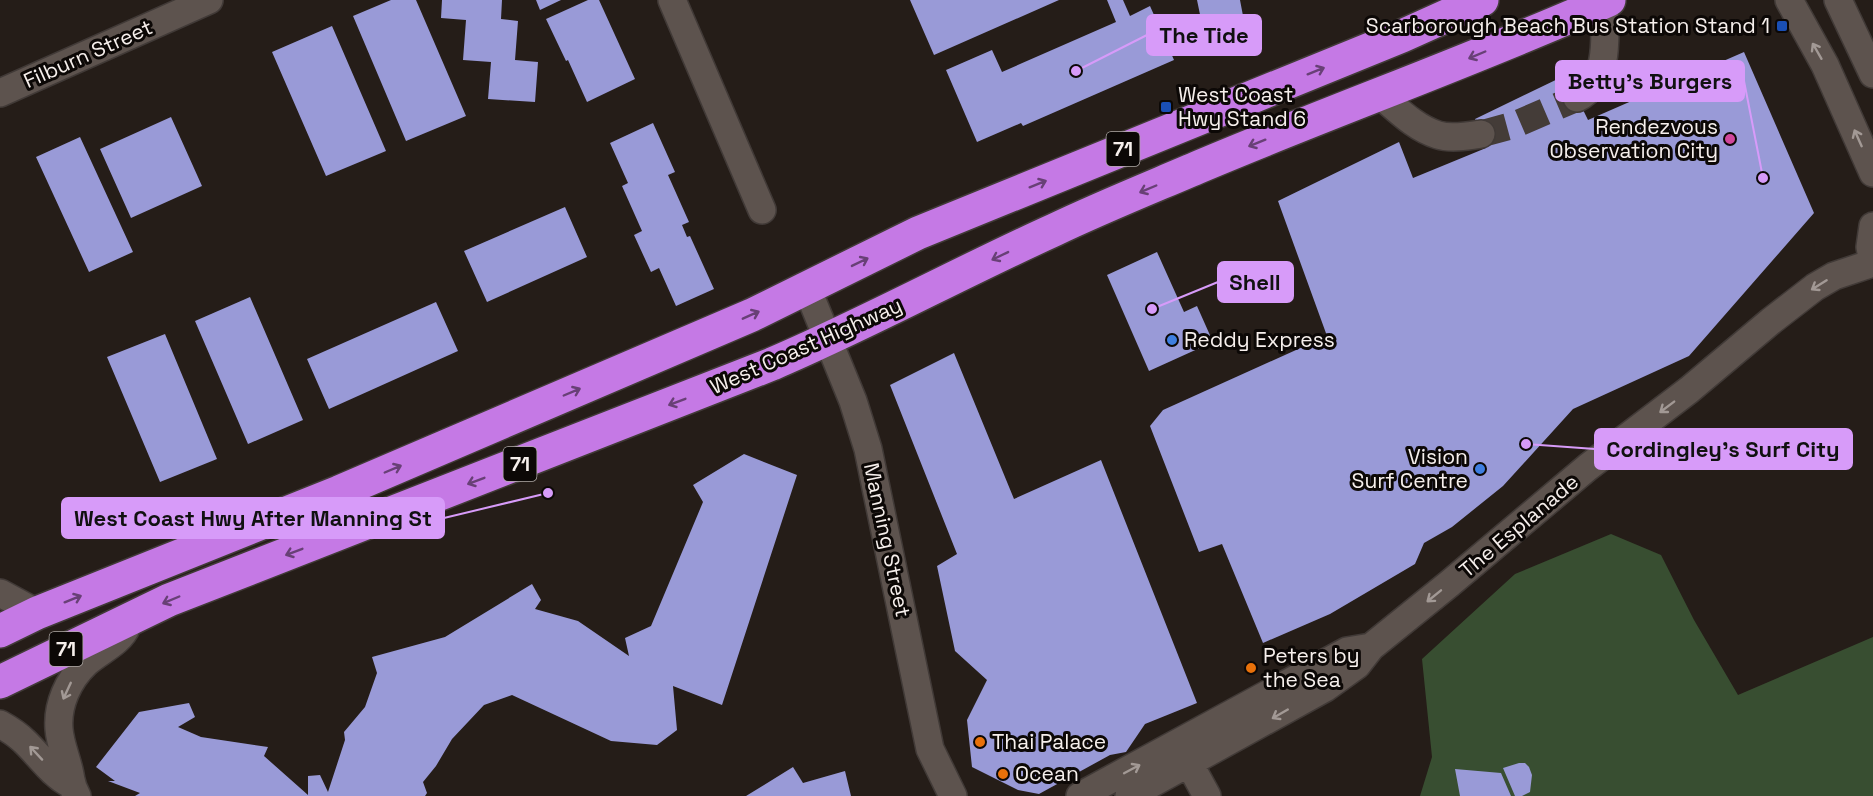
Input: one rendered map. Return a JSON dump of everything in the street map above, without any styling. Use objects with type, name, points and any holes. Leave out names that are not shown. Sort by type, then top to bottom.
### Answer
[{"type":"highway","name":"71","points":[[0,631],[37,613],[339,492],[752,315],[918,233],[1402,36],[1482,0]]},
{"type":"highway","name":"West Coast Highway","points":[[0,682],[169,600],[772,364],[828,340],[1052,230],[1202,165],[1439,72],[1606,1]]},
{"type":"street","name":"Filburn Street","points":[[0,93],[209,0]]},
{"type":"street","points":[[672,0],[762,210]]},
{"type":"street","points":[[1789,0],[1825,65],[1873,173]]},
{"type":"street","points":[[1838,0],[1873,74]]},
{"type":"street","points":[[1577,98],[1587,93],[1598,75],[1605,49],[1606,1]]},
{"type":"street","points":[[1379,94],[1411,122],[1438,136],[1457,137],[1481,134]]},
{"type":"street","name":"The Esplanade","points":[[1080,796],[1184,754],[1325,688],[1357,665],[1371,647],[1588,467],[1689,390],[1780,314],[1815,287],[1834,276],[1873,263],[1870,247],[1873,226]]},
{"type":"street","name":"Manning Street","points":[[807,288],[853,401],[868,449],[930,749],[953,796]]},
{"type":"street","points":[[0,593],[37,613]]},
{"type":"street","points":[[74,790],[59,730],[60,709],[66,691],[77,672],[87,662],[124,634],[132,617]]},
{"type":"street","points":[[0,724],[25,742],[74,790]]},
{"type":"street","points":[[1184,754],[1207,796]]},
{"type":"street","name":"The Esplanade","points":[[1129,796],[1184,754]]},
{"type":"green space","points":[[1611,534],[1661,555],[1694,620],[1738,695],[1873,637],[1873,796],[1420,796],[1432,757],[1422,659],[1515,574]]},
{"type":"building","points":[[391,0],[416,0],[466,116],[406,141],[353,16]]},
{"type":"building","points":[[442,0],[502,0],[501,19],[518,21],[515,60],[538,62],[535,102],[488,99],[491,62],[463,60],[466,20],[441,18]]},
{"type":"building","points":[[536,0],[561,0],[540,10]]},
{"type":"building","points":[[588,0],[599,0],[635,79],[587,102],[546,19]]},
{"type":"building","points":[[910,0],[1059,0],[934,55]]},
{"type":"building","points":[[1107,0],[1123,0],[1130,16],[1150,6],[1174,60],[1023,126],[1021,123],[977,142],[946,70],[992,50],[1002,72],[1116,22]]},
{"type":"building","points":[[1197,0],[1240,0],[1244,21],[1203,29]]},
{"type":"building","points":[[332,26],[386,151],[326,176],[272,52]]},
{"type":"building","points":[[1744,52],[1814,213],[1689,356],[1573,409],[1503,486],[1452,527],[1424,543],[1415,564],[1330,614],[1263,643],[1222,544],[1199,552],[1150,426],[1163,410],[1327,336],[1278,201],[1399,142],[1413,178],[1486,148],[1475,119],[1566,75],[1588,120]]},
{"type":"building","points":[[171,117],[202,186],[131,218],[100,149]]},
{"type":"building","points":[[653,123],[675,172],[668,175],[689,222],[682,225],[687,237],[690,236],[714,289],[676,306],[659,268],[651,272],[634,235],[642,231],[622,186],[628,183],[610,143]]},
{"type":"building","points":[[80,137],[133,252],[89,272],[36,157]]},
{"type":"building","points":[[565,207],[587,257],[487,302],[464,251]]},
{"type":"building","points":[[1157,252],[1184,312],[1197,306],[1213,342],[1149,371],[1107,275]]},
{"type":"building","points":[[250,297],[303,420],[248,444],[195,321]]},
{"type":"building","points":[[436,302],[458,351],[329,409],[307,359]]},
{"type":"building","points":[[165,334],[217,459],[160,482],[107,357]]},
{"type":"building","points":[[954,353],[1014,499],[1101,460],[1197,703],[1145,724],[1126,752],[1110,755],[1039,794],[1018,790],[972,767],[967,720],[987,680],[955,651],[937,566],[957,554],[890,385]]},
{"type":"building","points":[[744,454],[797,475],[722,705],[673,686],[677,730],[657,745],[611,741],[512,695],[484,705],[452,739],[436,766],[423,782],[427,793],[425,796],[135,796],[140,793],[108,781],[115,781],[96,767],[139,712],[189,703],[195,717],[178,727],[201,737],[268,747],[264,756],[308,795],[308,776],[320,775],[328,792],[345,740],[344,732],[365,707],[377,673],[372,657],[445,637],[532,584],[541,600],[535,609],[578,621],[629,656],[625,638],[651,626],[703,502],[693,485]]},
{"type":"building","points":[[1525,763],[1529,767],[1532,775],[1530,792],[1522,796],[1515,796],[1503,768]]},
{"type":"building","points":[[793,767],[803,783],[845,771],[851,796],[746,796]]},
{"type":"building","points":[[1455,769],[1501,773],[1511,796],[1460,796]]},
{"type":"tunnel","points":[[1481,134],[1514,125],[1577,98]]},
{"type":"place","name":"Scarborough Beach Bus Station Stand 1","points":[[1782,26]]},
{"type":"place","name":"The Tide","points":[[1076,71]]},
{"type":"place","name":"West Coast Hwy Stand 6","points":[[1166,107]]},
{"type":"place","name":"Rendezvous Observation City","points":[[1730,139]]},
{"type":"place","name":"Betty's Burgers","points":[[1763,178]]},
{"type":"place","name":"Shell","points":[[1152,309]]},
{"type":"place","name":"Reddy Express","points":[[1172,340]]},
{"type":"place","name":"Cordingley's Surf City","points":[[1526,444]]},
{"type":"place","name":"Vision Surf Centre","points":[[1480,469]]},
{"type":"place","name":"West Coast Hwy After Manning St","points":[[548,493]]},
{"type":"place","name":"Peters by the Sea","points":[[1251,668]]},
{"type":"place","name":"Thai Palace","points":[[980,742]]},
{"type":"place","name":"Ocean","points":[[1003,774]]}]
